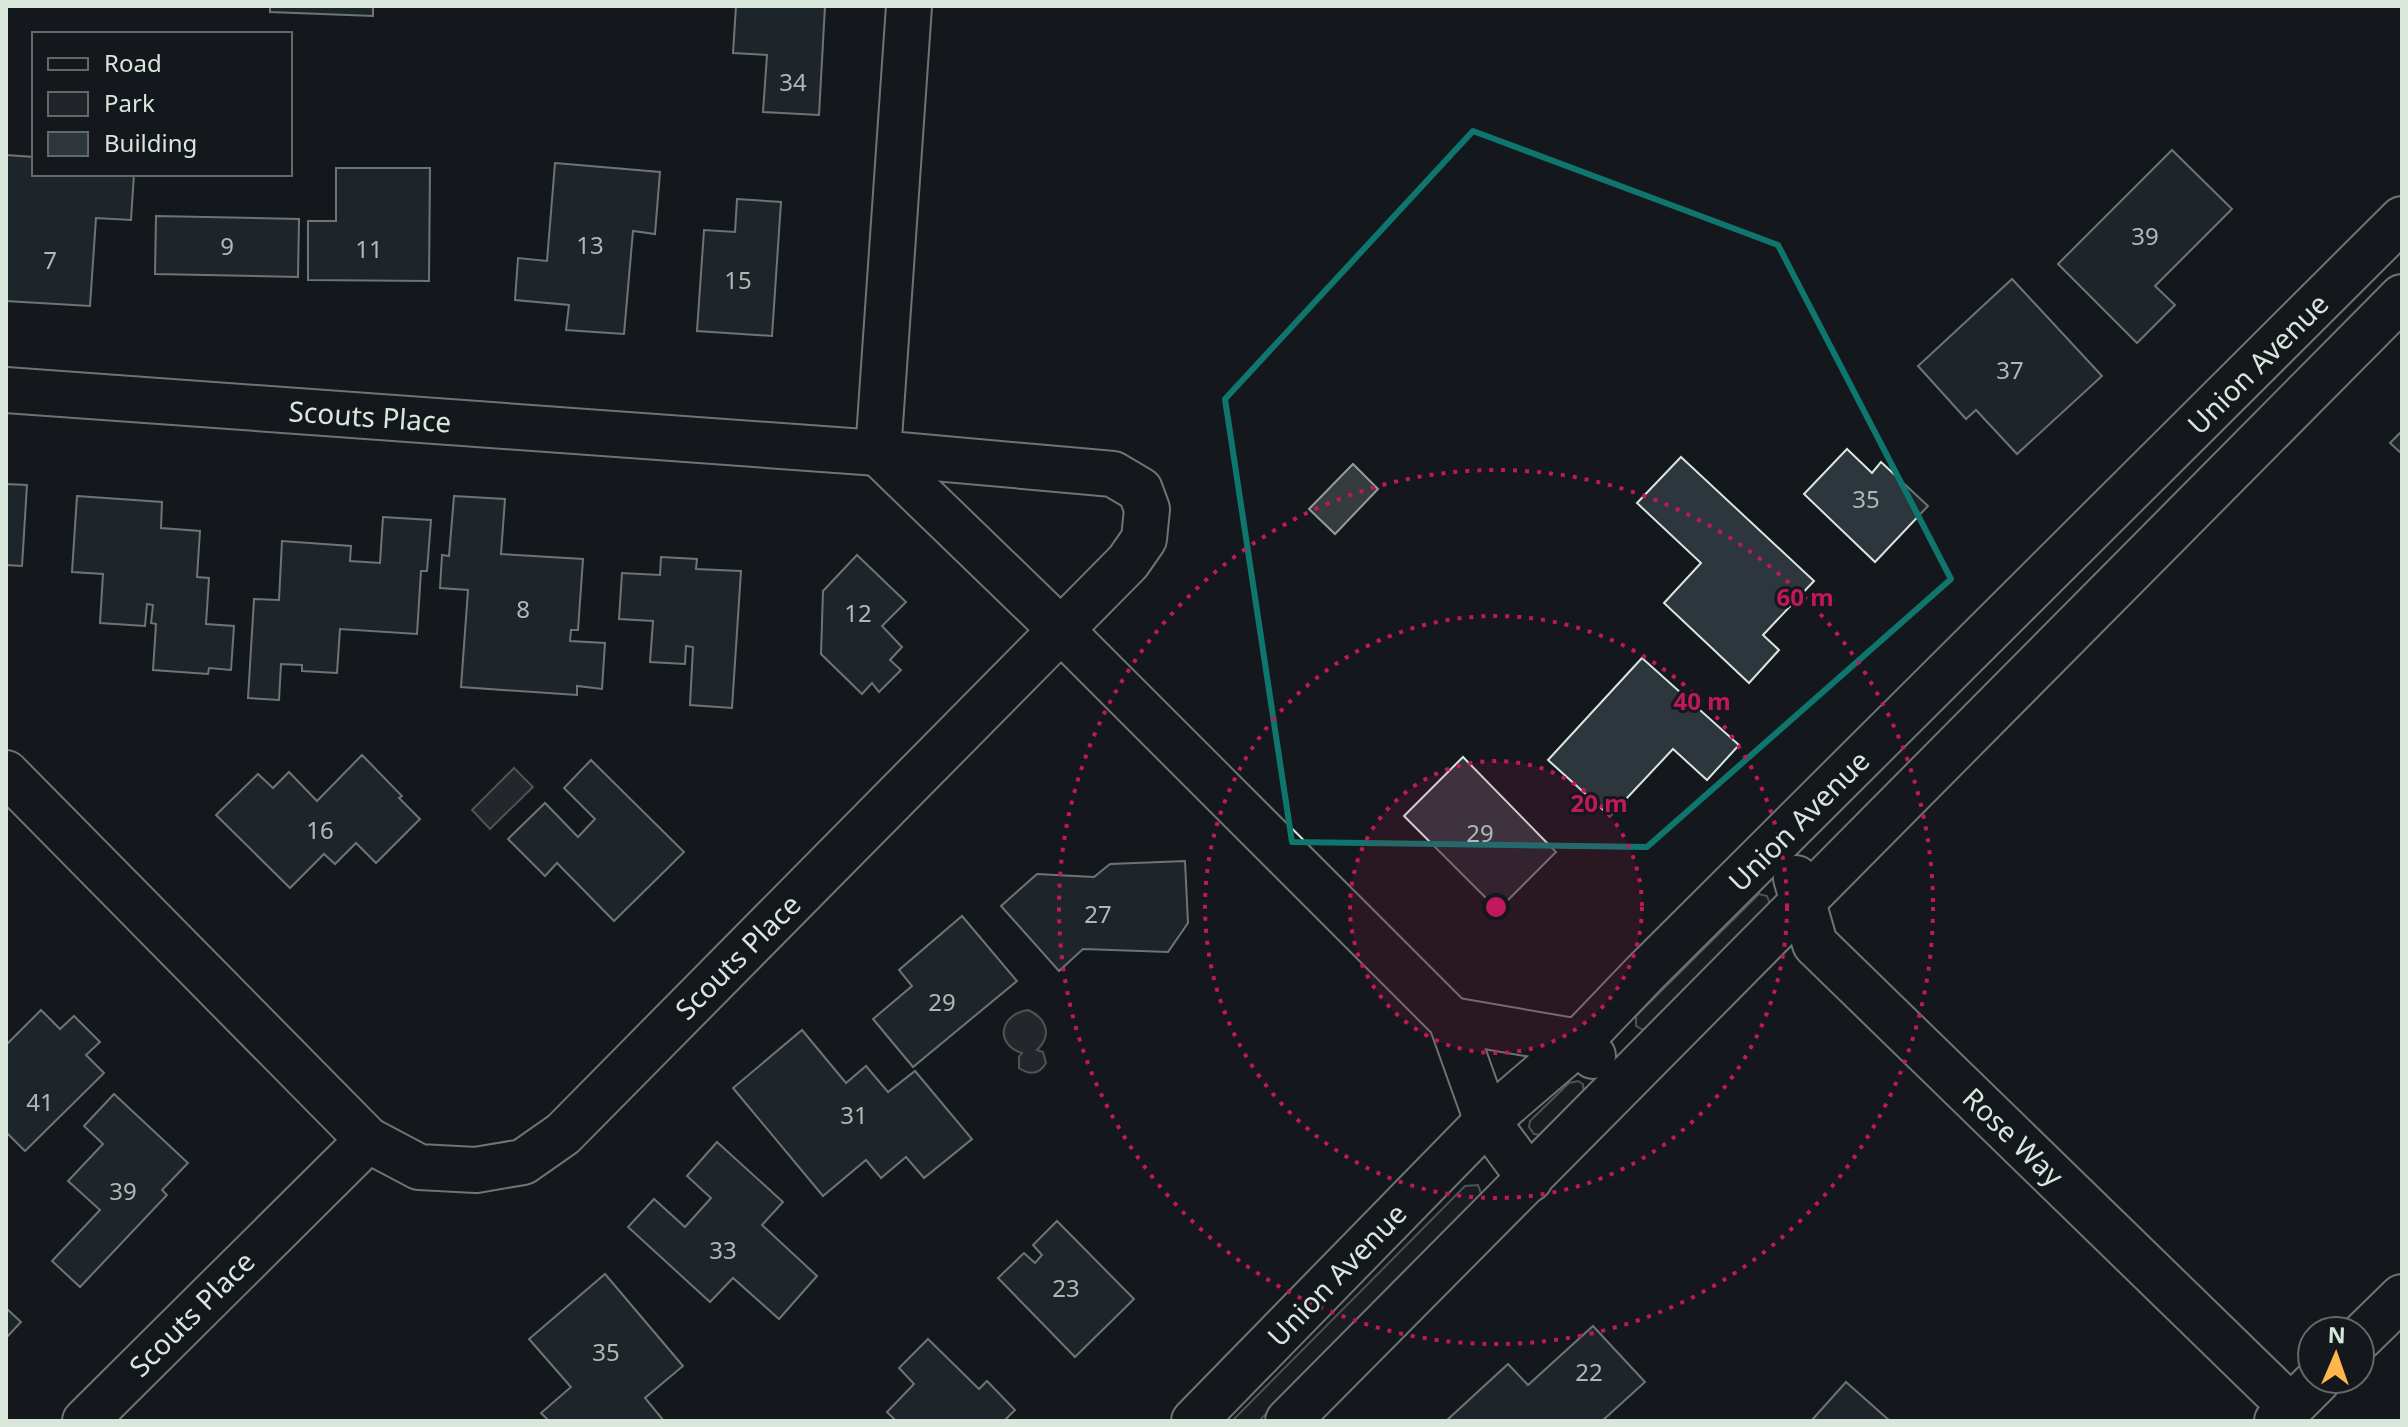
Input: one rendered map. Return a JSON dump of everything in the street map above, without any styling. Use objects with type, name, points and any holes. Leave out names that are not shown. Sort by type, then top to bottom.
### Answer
[{"type":"street","points":[[909,6],[878,453],[1060,629],[1451,1020],[1487,1121],[1530,1179]]},
{"type":"street","name":"Union Avenue","points":[[1194,1421],[1487,1121],[1579,1042],[2402,219]]},
{"type":"street","name":"Union Avenue","points":[[1288,1421],[2402,297]]},
{"type":"street","points":[[2291,330],[2330,369]]},
{"type":"street","name":"Scouts Place","points":[[6,390],[878,453],[1113,474],[1140,490],[1147,509],[1144,539],[1128,562],[563,1134],[523,1162],[476,1170],[419,1167],[368,1140],[6,773]]},
{"type":"street","name":"Rose Way","points":[[1783,837],[1815,944],[2296,1402]]},
{"type":"street","points":[[1451,1020],[1579,1042],[1622,1085]]},
{"type":"street","name":"Scouts Place","points":[[85,1421],[368,1140]]},
{"type":"street","points":[[2376,1322],[2402,1297]]},
{"type":"highlighted area","points":[[1473,131],[1778,245],[1951,579],[1647,847],[1292,842],[1225,399]]},
{"type":"green space","points":[[1759,894],[1767,896],[1770,904],[1649,1028],[1643,1030],[1636,1026],[1636,1016]]},
{"type":"green space","points":[[1578,1081],[1583,1084],[1584,1095],[1540,1135],[1534,1134],[1529,1127],[1530,1121],[1569,1083]]},
{"type":"green space","points":[[1478,1185],[1482,1196],[1259,1421],[1232,1421],[1465,1186]]},
{"type":"shaded area","points":[[1353,464],[1378,489],[1335,534],[1309,509]]},
{"type":"shaded area","points":[[514,768],[533,787],[490,829],[472,810]]},
{"type":"shaded area","points":[[1028,1010],[1043,1022],[1046,1033],[1037,1050],[1043,1052],[1046,1063],[1034,1073],[1019,1068],[1022,1053],[1013,1049],[1004,1036],[1006,1023],[1011,1017]]},
{"type":"building","points":[[270,6],[373,6],[373,16],[270,12]]},
{"type":"building","points":[[736,6],[825,6],[819,115],[763,112],[767,55],[733,53]]},
{"type":"building","points":[[2172,150],[2232,209],[2155,286],[2175,305],[2137,343],[2058,264]]},
{"type":"building","points":[[6,155],[32,157],[32,176],[134,176],[131,220],[96,218],[90,306],[6,301]]},
{"type":"building","points":[[555,163],[660,172],[655,234],[633,231],[624,334],[566,330],[569,305],[515,300],[518,258],[547,261]]},
{"type":"building","points":[[336,168],[430,168],[429,281],[308,280],[308,221],[336,221]]},
{"type":"building","points":[[737,199],[781,202],[772,336],[697,331],[704,230],[735,232]]},
{"type":"building","points":[[156,216],[299,219],[298,277],[155,274]]},
{"type":"building","points":[[2012,279],[2102,376],[2017,454],[1976,410],[1966,419],[1918,366]]},
{"type":"building","points":[[2402,431],[2402,454],[2390,443]]},
{"type":"building","points":[[1847,449],[1872,473],[1881,462],[1928,506],[1875,562],[1804,494]]},
{"type":"building","points":[[1681,457],[1814,581],[1763,635],[1779,650],[1749,683],[1664,603],[1701,563],[1637,503]]},
{"type":"building","points":[[6,484],[27,485],[22,566],[6,565]]},
{"type":"building","points":[[77,496],[162,502],[161,528],[200,531],[197,577],[209,578],[206,624],[234,626],[231,670],[209,668],[208,674],[153,670],[156,624],[151,623],[153,605],[147,604],[145,626],[100,623],[103,574],[72,572]]},
{"type":"building","points":[[454,496],[505,499],[501,554],[583,559],[578,630],[571,630],[570,641],[605,643],[602,689],[577,686],[577,695],[461,687],[468,590],[440,588],[442,555],[449,556]]},
{"type":"building","points":[[383,517],[431,520],[427,571],[421,571],[417,634],[340,629],[337,673],[302,671],[302,665],[281,664],[279,700],[248,698],[254,599],[279,600],[282,541],[351,546],[350,561],[380,563]]},
{"type":"building","points":[[857,555],[906,602],[882,626],[902,647],[890,660],[901,670],[879,692],[872,683],[862,694],[821,654],[823,591]]},
{"type":"building","points":[[661,557],[697,559],[696,569],[741,571],[732,708],[690,705],[693,647],[686,646],[685,664],[650,662],[653,621],[619,619],[622,573],[660,575]]},
{"type":"building","points":[[1642,658],[1739,745],[1707,780],[1673,749],[1610,816],[1548,760]]},
{"type":"building","points":[[362,755],[420,819],[376,863],[356,843],[335,864],[324,854],[290,888],[216,815],[258,774],[273,788],[289,772],[317,801]]},
{"type":"building","points":[[1463,757],[1556,852],[1498,910],[1404,816]]},
{"type":"building","points":[[591,760],[684,852],[614,921],[557,863],[545,876],[508,839],[545,803],[578,837],[595,819],[564,788]]},
{"type":"building","points":[[1185,861],[1188,923],[1168,952],[1083,949],[1059,971],[1001,906],[1037,874],[1094,877],[1110,864]]},
{"type":"building","points":[[962,916],[1017,981],[913,1067],[873,1019],[912,986],[899,970]]},
{"type":"building","points":[[41,1010],[60,1029],[74,1016],[100,1042],[86,1055],[104,1073],[25,1151],[6,1132],[6,1045]]},
{"type":"building","points":[[802,1030],[846,1083],[866,1066],[888,1092],[915,1071],[972,1139],[924,1178],[906,1157],[881,1178],[866,1160],[823,1196],[733,1088]]},
{"type":"building","points":[[114,1094],[188,1163],[162,1190],[167,1195],[80,1287],[52,1261],[100,1210],[68,1181],[103,1144],[84,1126]]},
{"type":"building","points":[[717,1142],[783,1202],[762,1225],[817,1276],[779,1319],[733,1278],[710,1302],[628,1227],[654,1199],[685,1227],[711,1198],[687,1176]]},
{"type":"building","points":[[1057,1221],[1134,1299],[1075,1357],[998,1278],[1024,1253],[1035,1263],[1042,1255],[1033,1245]]},
{"type":"building","points":[[605,1274],[683,1366],[645,1398],[664,1421],[549,1421],[541,1413],[571,1387],[529,1339]]},
{"type":"building","points":[[6,1308],[21,1322],[6,1338]]},
{"type":"building","points":[[1593,1326],[1645,1382],[1602,1421],[1446,1421],[1508,1364],[1528,1385]]},
{"type":"building","points":[[928,1339],[979,1389],[987,1381],[1015,1410],[1004,1421],[896,1421],[887,1412],[914,1384],[899,1368]]},
{"type":"building","points":[[1846,1382],[1890,1421],[1811,1421]]}]
